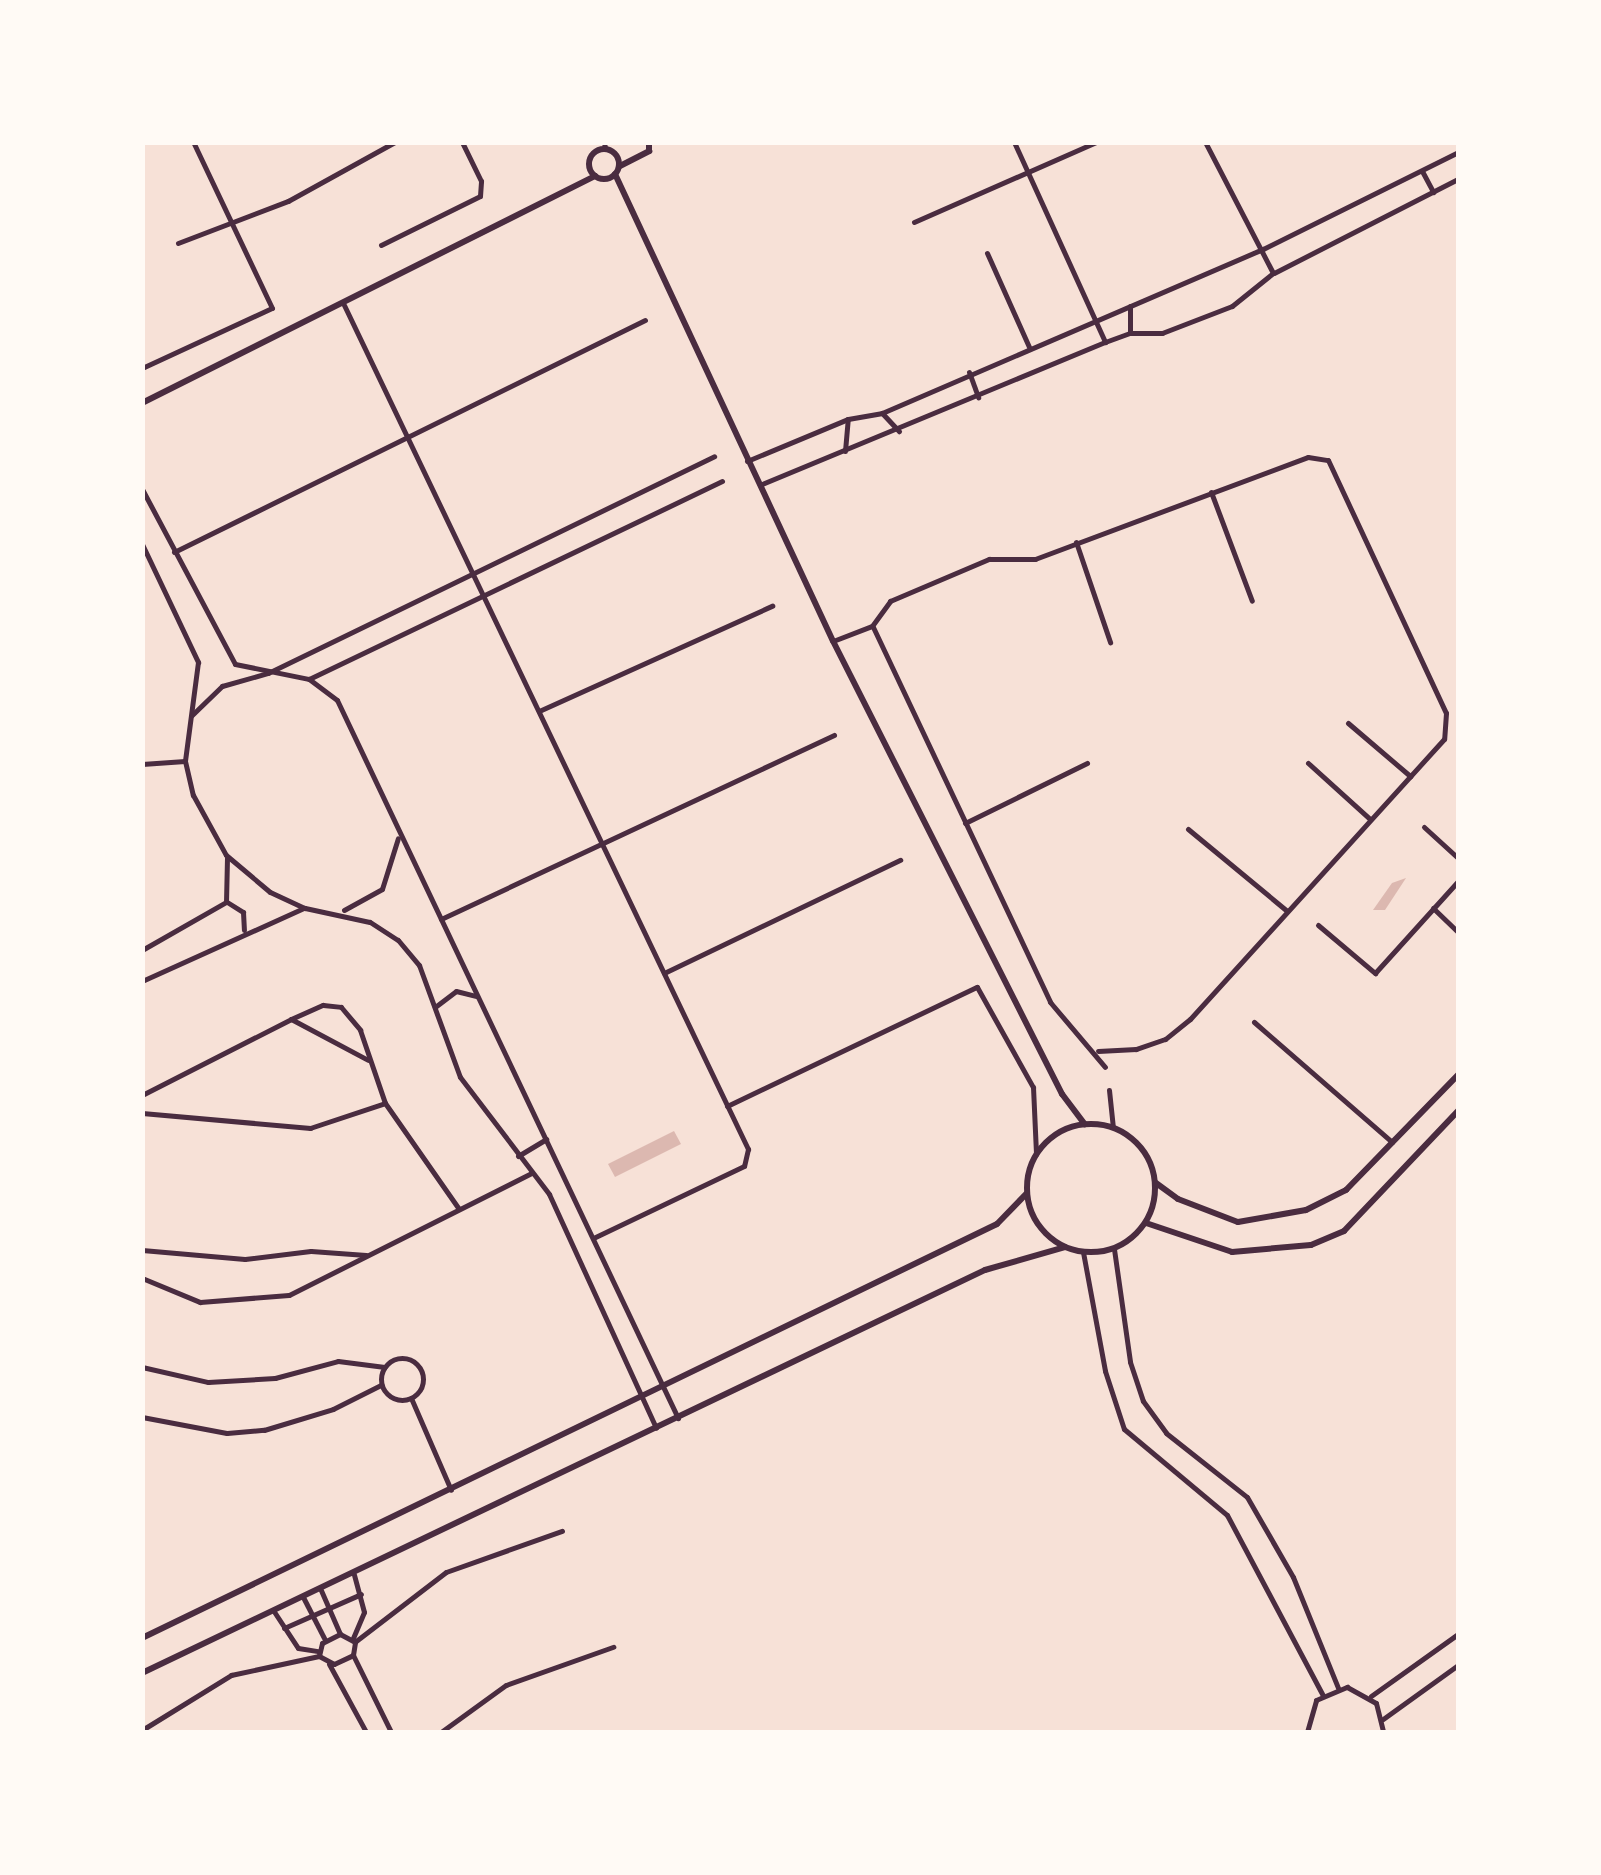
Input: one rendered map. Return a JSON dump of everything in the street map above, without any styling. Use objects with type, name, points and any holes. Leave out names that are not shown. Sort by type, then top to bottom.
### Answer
[{"type":"street","points":[[142,368],[272,308],[192,142]]},
{"type":"street","points":[[178,243],[288,201],[394,142]]},
{"type":"street","points":[[381,245],[480,196],[481,182],[462,142]]},
{"type":"street","points":[[595,176],[589,158],[621,142]]},
{"type":"street","points":[[142,403],[595,176],[617,170],[649,151],[649,142]]},
{"type":"street","points":[[1014,142],[1069,254],[1090,320],[1105,342]]},
{"type":"street","points":[[914,222],[1096,142]]},
{"type":"street","points":[[1205,142],[1273,274]]},
{"type":"street","points":[[606,147],[833,642],[1062,1094],[1085,1124]]},
{"type":"street","points":[[748,461],[848,419],[882,412],[1263,249],[1458,152]]},
{"type":"street","points":[[1422,170],[1434,192]]},
{"type":"street","points":[[762,484],[899,431],[1130,332],[1162,333],[1232,306],[1273,274],[1458,179]]},
{"type":"street","points":[[987,253],[1028,347]]},
{"type":"street","points":[[344,305],[473,570],[749,1159],[593,1238]]},
{"type":"street","points":[[1130,306],[1130,332]]},
{"type":"street","points":[[174,552],[645,320]]},
{"type":"street","points":[[969,372],[978,397]]},
{"type":"street","points":[[882,412],[899,431]]},
{"type":"street","points":[[845,451],[848,419]]},
{"type":"street","points":[[190,718],[222,686],[268,673],[714,456]]},
{"type":"street","points":[[833,642],[872,626],[890,601],[989,559],[1035,559],[1308,457],[1328,460],[1446,713],[1444,739],[1164,1039],[1098,1052]]},
{"type":"street","points":[[309,680],[722,481]]},
{"type":"street","points":[[142,489],[235,664],[309,680],[337,700],[678,1418]]},
{"type":"street","points":[[1211,492],[1252,601]]},
{"type":"street","points":[[1076,542],[1110,642]]},
{"type":"street","points":[[142,544],[198,662],[185,762],[194,795],[226,855],[270,892],[305,908],[341,911],[398,940],[418,965],[460,1077],[549,1194],[656,1428]]},
{"type":"street","points":[[539,710],[772,606]]},
{"type":"street","points":[[872,626],[1050,1002],[1098,1052],[1105,1068]]},
{"type":"street","points":[[1348,723],[1410,776]]},
{"type":"street","points":[[441,919],[834,734]]},
{"type":"street","points":[[142,764],[185,762]]},
{"type":"street","points":[[965,823],[1086,763]]},
{"type":"street","points":[[1308,763],[1370,819]]},
{"type":"street","points":[[1424,826],[1458,858]]},
{"type":"street","points":[[1188,830],[1286,910]]},
{"type":"street","points":[[341,911],[382,889],[398,835]]},
{"type":"street","points":[[226,855],[226,902]]},
{"type":"street","points":[[664,973],[900,860]]},
{"type":"street","points":[[1318,925],[1375,972],[1458,881]]},
{"type":"street","points":[[226,902],[242,912],[244,930]]},
{"type":"street","points":[[142,950],[226,902]]},
{"type":"street","points":[[142,981],[244,930],[305,908]]},
{"type":"street","points":[[1433,908],[1458,932]]},
{"type":"street","points":[[142,1638],[997,1224],[1027,1192],[1036,1154],[1033,1087],[976,987],[727,1106]]},
{"type":"street","points":[[435,1007],[456,992],[479,998]]},
{"type":"street","points":[[142,1095],[291,1019],[323,1006],[341,1006],[360,1030],[385,1104],[459,1209]]},
{"type":"street","points":[[291,1019],[371,1061]]},
{"type":"street","points":[[1254,1022],[1394,1144]]},
{"type":"street","points":[[1036,1154],[1057,1134],[1085,1124],[1113,1127],[1138,1143],[1156,1183],[1207,1213],[1238,1222],[1272,1221],[1346,1190],[1458,1075]]},
{"type":"street","points":[[1110,1090],[1113,1127]]},
{"type":"street","points":[[142,1112],[310,1128],[385,1104]]},
{"type":"street","points":[[1146,1223],[1232,1252],[1312,1244],[1344,1232],[1458,1111]]},
{"type":"street","points":[[518,1156],[547,1139]]},
{"type":"street","points":[[142,1278],[200,1302],[229,1304],[290,1294],[532,1173]]},
{"type":"street","points":[[1027,1192],[1038,1225],[1065,1247],[1083,1252],[1114,1249],[1146,1223],[1156,1183]]},
{"type":"street","points":[[142,1673],[1016,1257],[1065,1247]]},
{"type":"street","points":[[1114,1249],[1130,1362],[1143,1402],[1166,1434],[1248,1498],[1293,1577],[1338,1688]]},
{"type":"street","points":[[142,1250],[245,1259],[311,1251],[369,1256]]},
{"type":"street","points":[[1083,1252],[1105,1371],[1124,1429],[1227,1515],[1322,1694]]},
{"type":"street","points":[[142,1367],[226,1382],[338,1362],[385,1367],[400,1358],[420,1368],[422,1385],[410,1398],[395,1399],[381,1385]]},
{"type":"street","points":[[142,1417],[227,1433],[264,1430],[333,1410],[381,1385],[385,1367]]},
{"type":"street","points":[[410,1398],[450,1490]]},
{"type":"street","points":[[354,1640],[446,1572],[562,1532]]},
{"type":"street","points":[[354,1574],[364,1620],[354,1640],[353,1655],[391,1732]]},
{"type":"street","points":[[320,1588],[340,1634],[354,1640]]},
{"type":"street","points":[[284,1628],[361,1594]]},
{"type":"street","points":[[303,1596],[325,1640]]},
{"type":"street","points":[[273,1610],[298,1648],[319,1653],[330,1664],[366,1732]]},
{"type":"street","points":[[319,1653],[325,1640],[340,1634]]},
{"type":"street","points":[[1370,1696],[1458,1634]]},
{"type":"street","points":[[442,1732],[506,1685],[613,1647]]},
{"type":"street","points":[[142,1730],[231,1675],[319,1653]]},
{"type":"street","points":[[330,1664],[353,1655]]},
{"type":"street","points":[[1383,1719],[1458,1665]]},
{"type":"street","points":[[1307,1732],[1308,1715],[1322,1694],[1338,1688],[1370,1696],[1383,1719],[1383,1732]]},
{"type":"shaded area","points":[[1406,878],[1385,910],[1373,910],[1392,883]]},
{"type":"shaded area","points":[[674,1131],[681,1144],[615,1177],[608,1164]]}]
